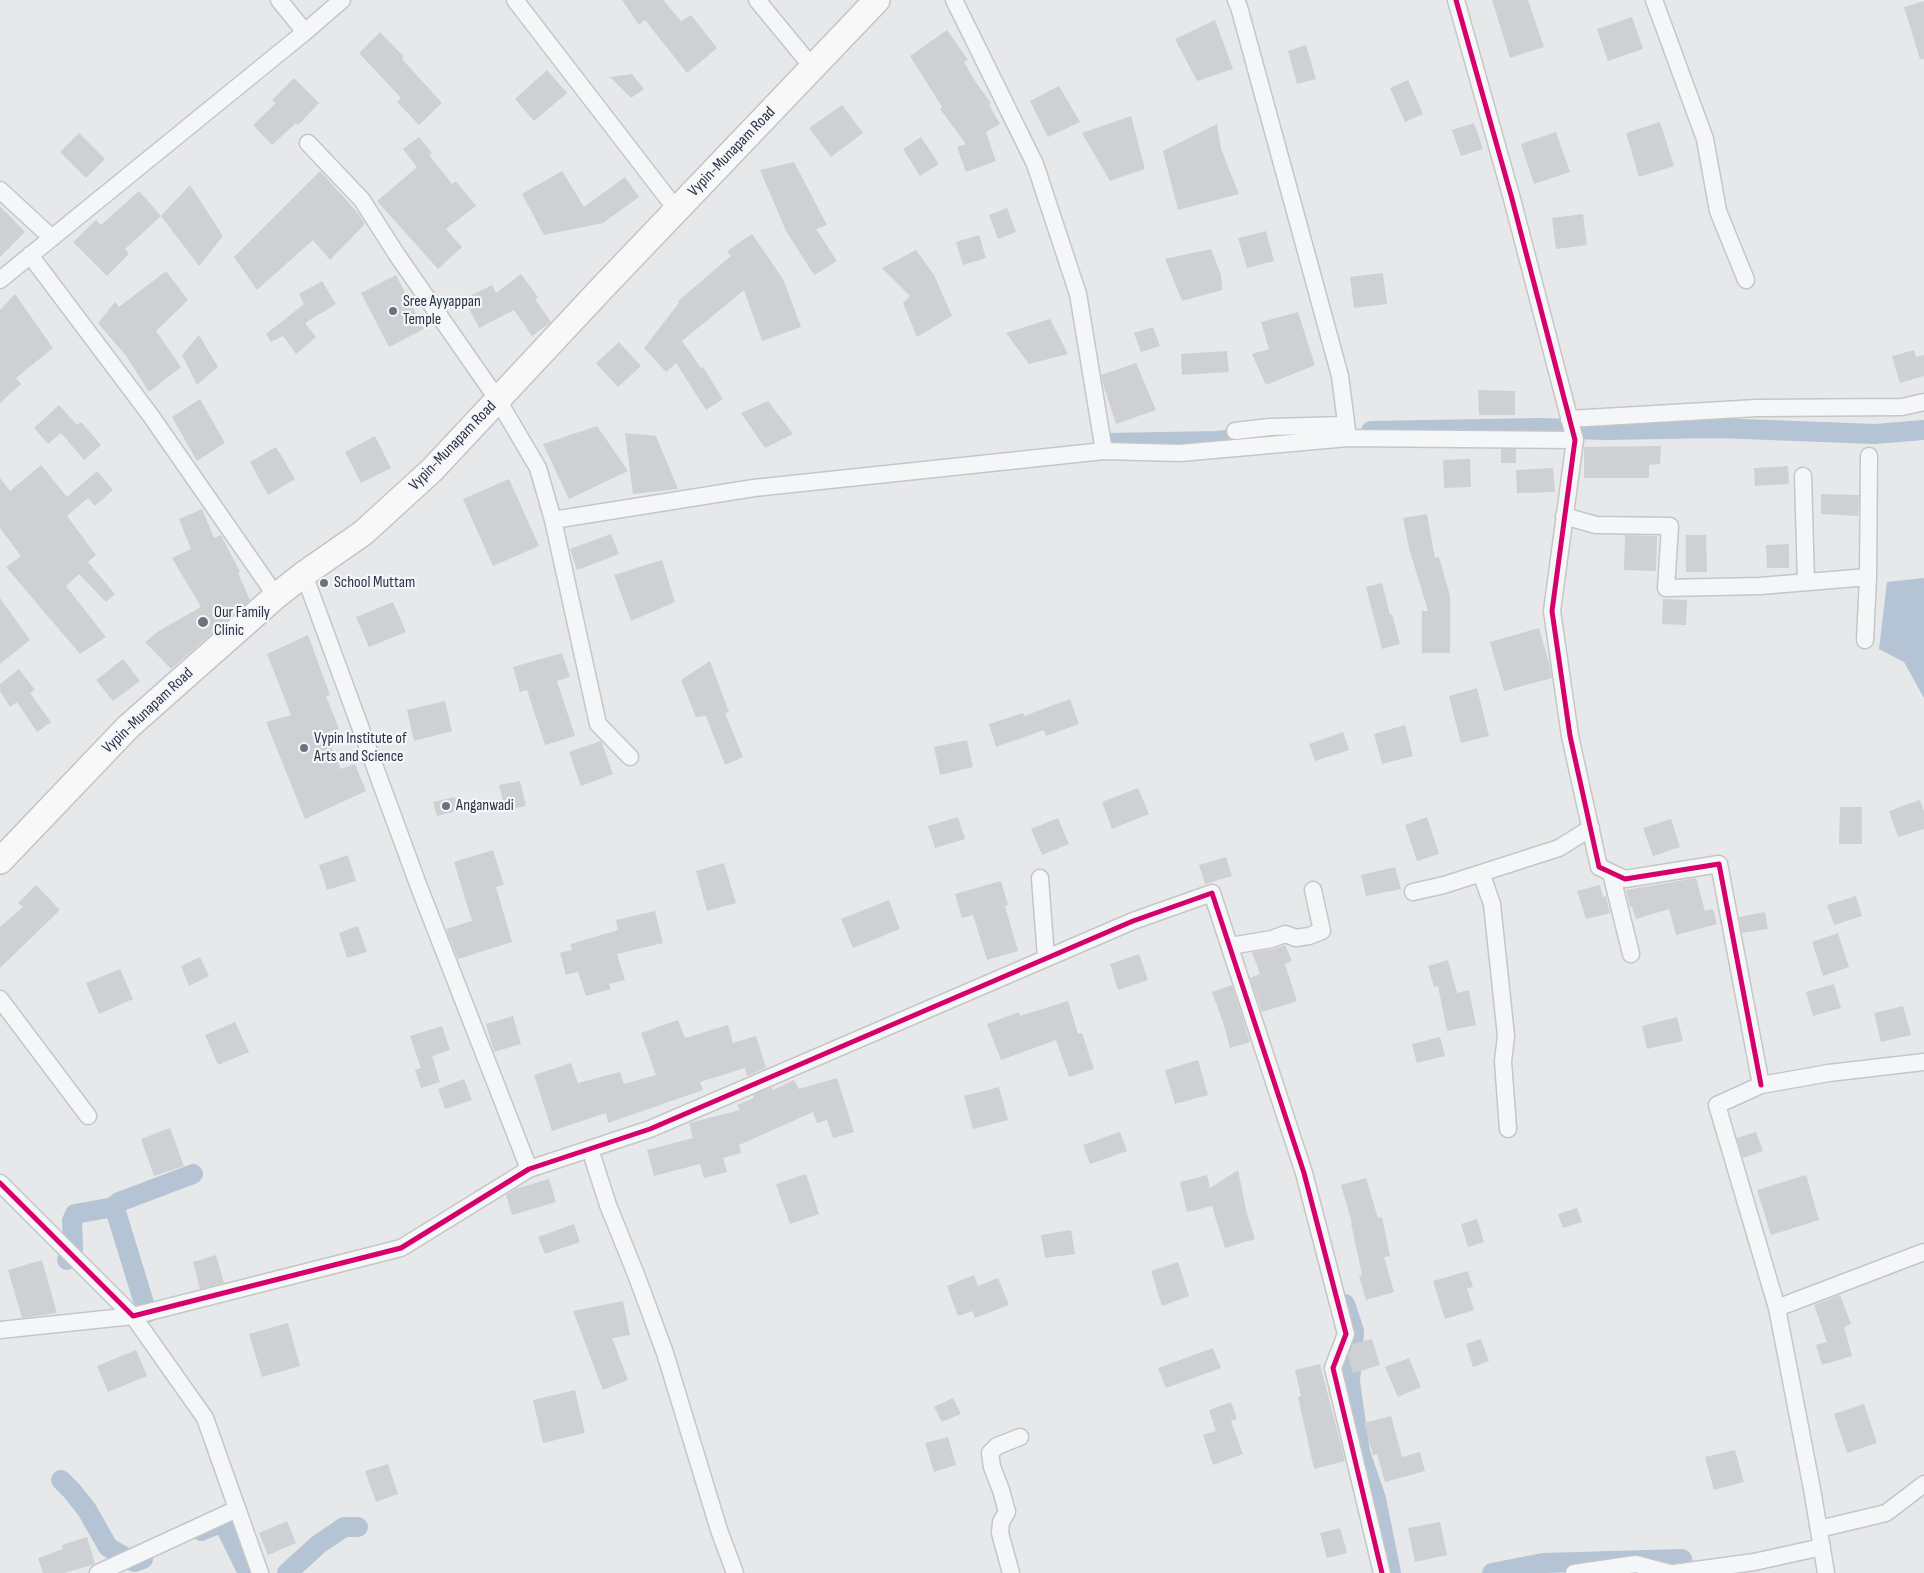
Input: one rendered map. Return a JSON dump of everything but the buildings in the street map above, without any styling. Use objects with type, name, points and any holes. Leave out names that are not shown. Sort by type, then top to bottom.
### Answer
[{"type":"main road","name":"Vypin-Munapam Road","points":[[0,861],[128,727],[276,596],[363,533],[432,470],[676,209],[877,0]]},
{"type":"street","points":[[279,0],[305,32]]},
{"type":"street","points":[[0,280],[342,0]]},
{"type":"street","points":[[515,0],[676,209]]},
{"type":"street","points":[[757,0],[813,68]]},
{"type":"street","points":[[954,0],[1036,164],[1078,294],[1104,451]]},
{"type":"street","points":[[1236,0],[1340,376],[1347,432]]},
{"type":"street","points":[[1456,0],[1512,199],[1575,440],[1552,611],[1570,736],[1599,867],[1625,880],[1718,864],[1761,1085]]},
{"type":"street","points":[[1654,0],[1705,139],[1718,211],[1746,280]]},
{"type":"street","points":[[308,143],[362,200],[397,255],[498,400],[538,468],[553,520],[598,724],[630,757]]},
{"type":"street","points":[[0,190],[52,238]]},
{"type":"street","points":[[30,255],[151,416],[276,596]]},
{"type":"street","points":[[1569,419],[1756,408],[1902,407],[1924,402]]},
{"type":"street","points":[[1234,431],[1270,427],[1347,432],[1575,440]]},
{"type":"street","points":[[553,520],[754,488],[1104,451],[1180,453],[1347,432]]},
{"type":"street","points":[[1865,640],[1868,577],[1869,456]]},
{"type":"street","points":[[1803,476],[1806,582]]},
{"type":"street","points":[[1564,516],[1596,525],[1670,526],[1666,588],[1760,586],[1868,577]]},
{"type":"street","points":[[304,574],[419,887],[530,1169]]},
{"type":"street","points":[[1413,892],[1444,885],[1559,848],[1591,828]]},
{"type":"street","points":[[1481,873],[1492,904],[1505,1026],[1506,1036],[1503,1061],[1508,1129]]},
{"type":"street","points":[[1611,873],[1631,954]]},
{"type":"street","points":[[1040,878],[1046,958]]},
{"type":"street","points":[[1230,946],[1272,939],[1285,934],[1296,938],[1322,931],[1313,890]]},
{"type":"street","points":[[0,1330],[134,1316],[401,1248],[530,1169],[650,1129],[1134,921],[1212,893],[1304,1173],[1346,1334],[1333,1368],[1382,1573]]},
{"type":"street","points":[[0,999],[88,1116]]},
{"type":"street","points":[[1826,1573],[1777,1308],[1716,1105],[1761,1085],[1829,1073],[1924,1062]]},
{"type":"street","points":[[590,1149],[608,1205],[665,1353],[719,1530],[735,1573]]},
{"type":"street","points":[[0,1184],[134,1316],[205,1418],[260,1573]]},
{"type":"street","points":[[1777,1308],[1924,1252]]},
{"type":"street","points":[[1011,1573],[1000,1533],[1001,1522],[1007,1512],[992,1467],[990,1454],[997,1446],[1020,1437]]},
{"type":"street","points":[[1819,1529],[1886,1513],[1924,1484]]},
{"type":"street","points":[[98,1573],[237,1509]]},
{"type":"street","points":[[1681,1572],[1754,1562],[1822,1547]]},
{"type":"street","points":[[1574,1573],[1636,1564],[1670,1573]]},
{"type":"water","points":[[1924,578],[1924,698],[1904,662],[1879,649],[1887,582]]},
{"type":"waterway","points":[[1371,431],[1540,428],[1607,430],[1716,428],[1875,434],[1924,430]]},
{"type":"waterway","points":[[1108,443],[1217,441],[1310,432]]},
{"type":"waterway","points":[[111,1209],[119,1202],[193,1174]]},
{"type":"waterway","points":[[67,1260],[72,1255],[72,1221],[75,1214],[108,1208],[116,1212],[147,1313]]},
{"type":"waterway","points":[[1345,1304],[1354,1331],[1350,1382],[1360,1452],[1376,1499],[1391,1573]]},
{"type":"waterway","points":[[61,1480],[87,1510],[108,1547],[135,1562],[143,1559]]},
{"type":"waterway","points":[[201,1531],[223,1522],[248,1573]]},
{"type":"waterway","points":[[287,1573],[319,1544],[344,1527],[358,1527]]},
{"type":"waterway","points":[[1492,1573],[1543,1563],[1682,1559],[1683,1573]]},
{"type":"cycle path","points":[[1456,0],[1512,199],[1575,440],[1552,611],[1570,736],[1599,867],[1625,879],[1719,864],[1761,1085]]},
{"type":"cycle path","points":[[0,1183],[133,1316],[401,1248],[529,1169],[650,1129],[1133,921],[1212,893],[1304,1173],[1346,1334],[1333,1368],[1382,1573]]},
{"type":"place","name":"Sree Ayyappan Temple","points":[[393,311]]},
{"type":"place","name":"School Muttam","points":[[324,583]]},
{"type":"place","name":"Our Family Clinic","points":[[203,622]]},
{"type":"place","name":"Vypin Institute of Arts and Science","points":[[304,748]]},
{"type":"place","name":"Anganwadi","points":[[446,806]]}]
